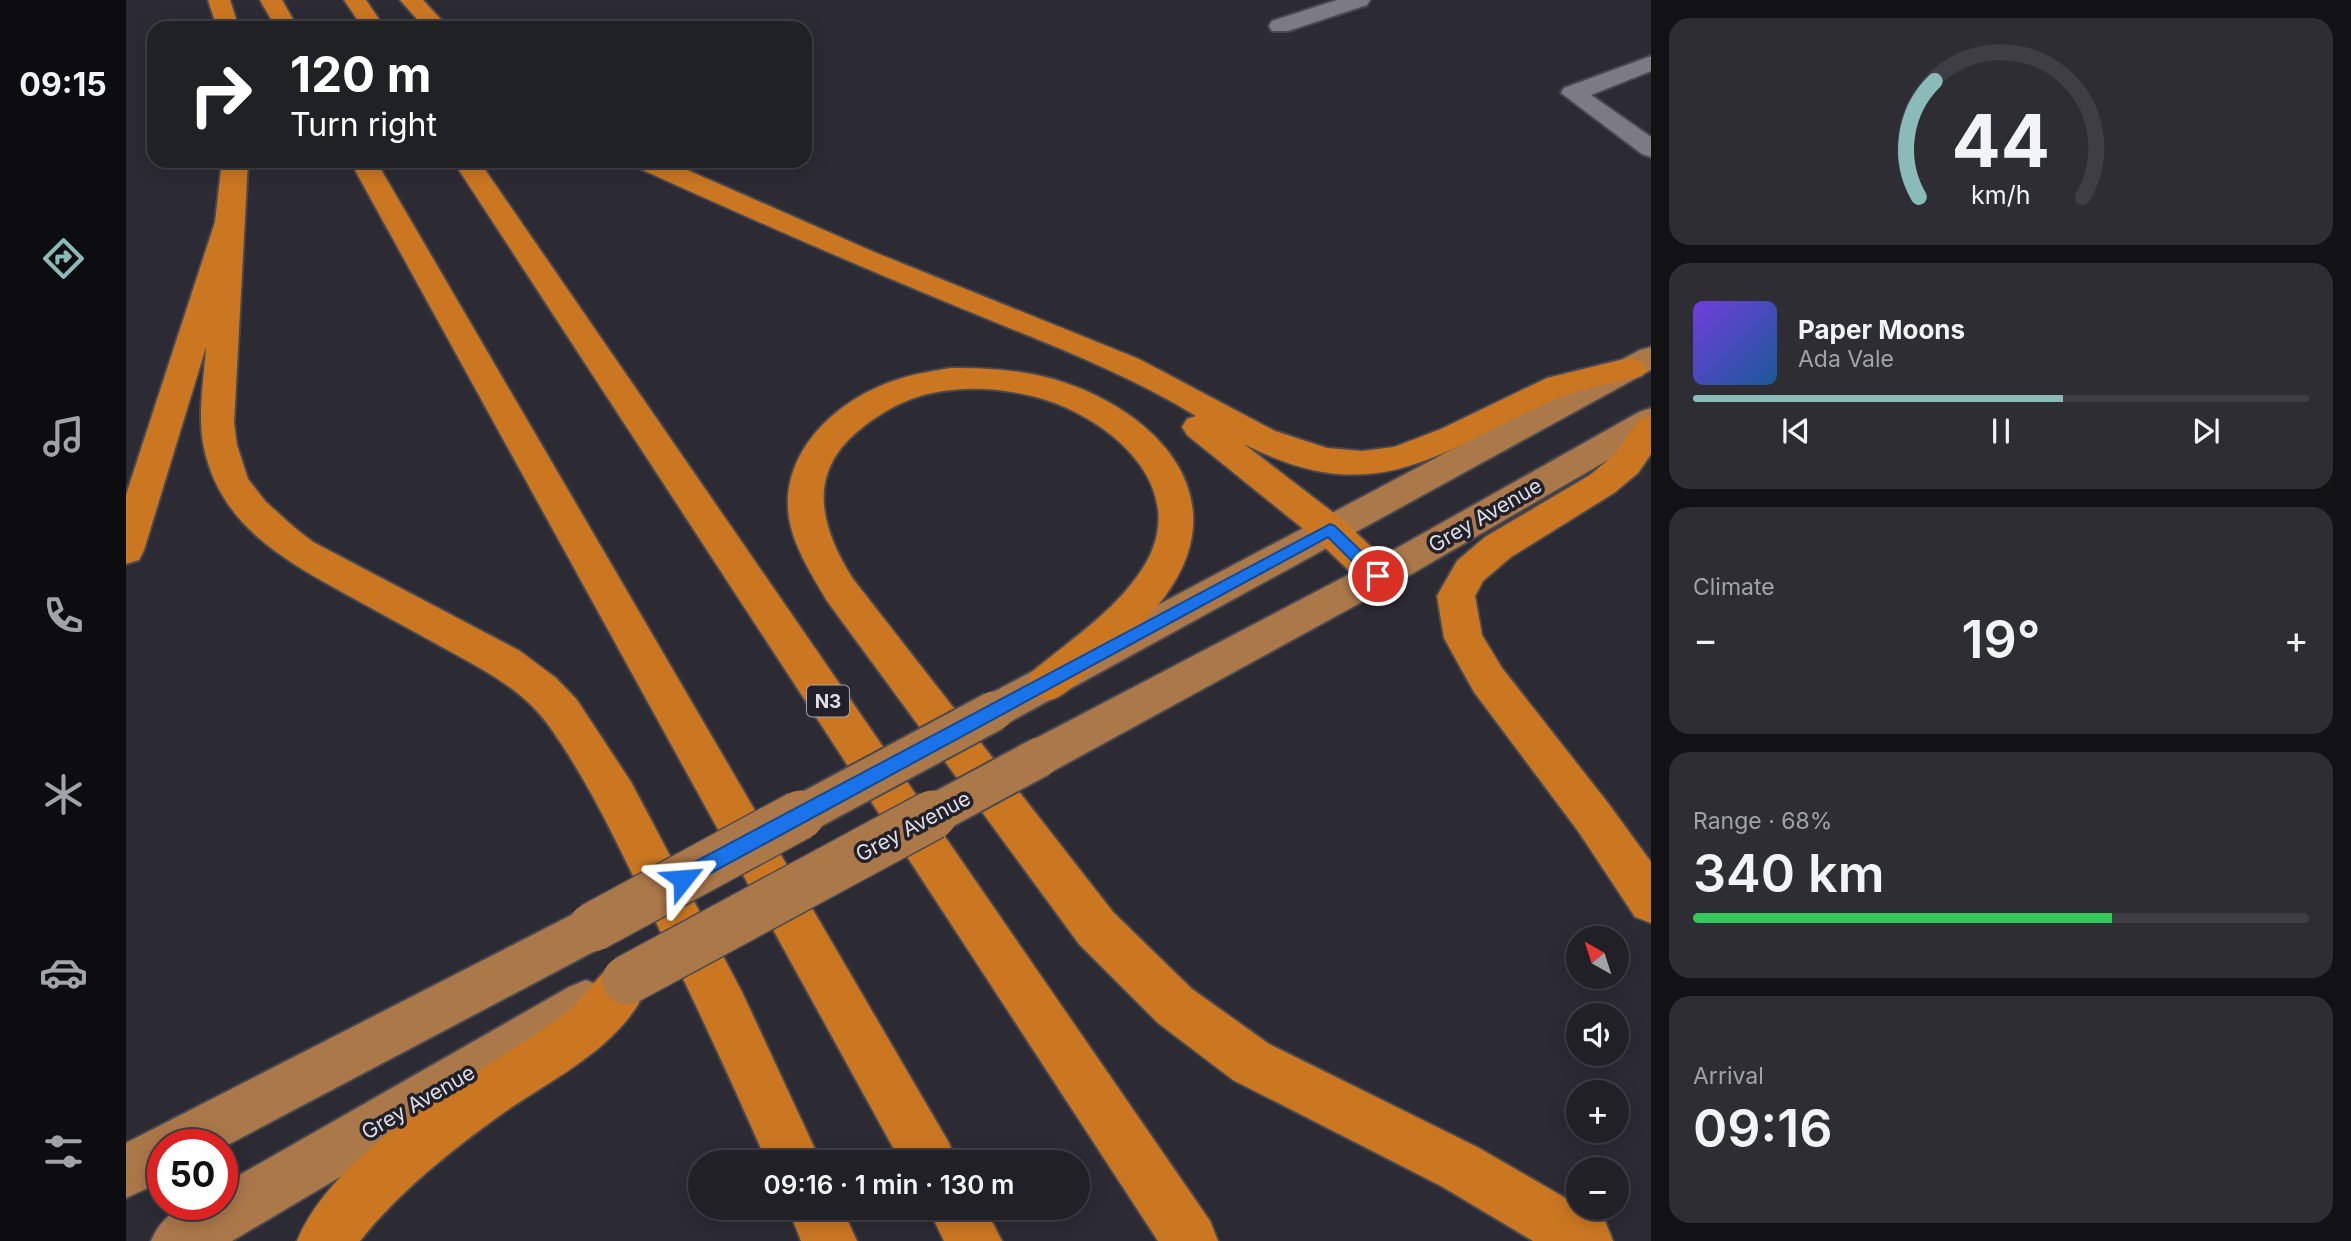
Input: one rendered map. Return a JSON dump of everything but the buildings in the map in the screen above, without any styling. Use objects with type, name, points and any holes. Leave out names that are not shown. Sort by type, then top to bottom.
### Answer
[{"type":"highway","points":[[219,0],[226,21]]},
{"type":"highway","points":[[271,0],[283,21]]},
{"type":"highway","points":[[355,0],[369,21]]},
{"type":"highway","points":[[411,0],[431,21]]},
{"type":"highway","points":[[234,168],[217,423],[219,453],[229,481],[270,529],[300,552],[427,618],[506,663],[542,690],[563,712],[616,796],[725,1009],[789,1150]]},
{"type":"highway","points":[[367,168],[923,1150]]},
{"type":"highway","name":"N3","points":[[471,168],[1190,1241]]},
{"type":"highway","points":[[661,168],[864,258],[1169,385],[1270,443],[1316,458],[1365,465],[1410,456],[1573,380],[1641,363]]},
{"type":"highway","points":[[126,550],[229,222]]},
{"type":"highway","points":[[1032,327],[1199,427],[1330,530],[1378,576]]},
{"type":"highway","points":[[1048,683],[1121,618],[1150,586],[1163,566],[1170,550],[1177,519],[1171,489],[1159,463],[1137,435],[1112,416],[1090,403],[1039,386],[1012,381],[962,378],[934,380],[872,401],[841,424],[823,444],[809,472],[806,508],[814,544],[840,590],[1096,928],[1175,1006],[1251,1062],[1460,1167],[1585,1241]]},
{"type":"highway","points":[[1651,428],[1626,464],[1602,484],[1498,547],[1470,571],[1456,596],[1463,639],[1488,680],[1593,817],[1651,901]]},
{"type":"highway","points":[[325,1241],[368,1188],[428,1137],[481,1098],[581,1033],[604,1012],[627,981]]},
{"type":"highway","points":[[820,1220],[829,1241]]},
{"type":"highway","points":[[962,1220],[974,1241]]},
{"type":"main road","points":[[205,1129],[593,927],[1641,363]]},
{"type":"main road","name":"Grey Avenue","points":[[179,1241],[627,981],[1378,576],[1651,420]]},
{"type":"main road","points":[[126,1171],[147,1160]]},
{"type":"street","points":[[1280,26],[1359,0]]},
{"type":"street","points":[[1582,90],[1651,63]]},
{"type":"street","points":[[1582,90],[1651,132]]},
{"type":"street","points":[[1582,90],[1651,149]]},
{"type":"route","points":[[683,879],[1330,530],[1378,576]]}]
